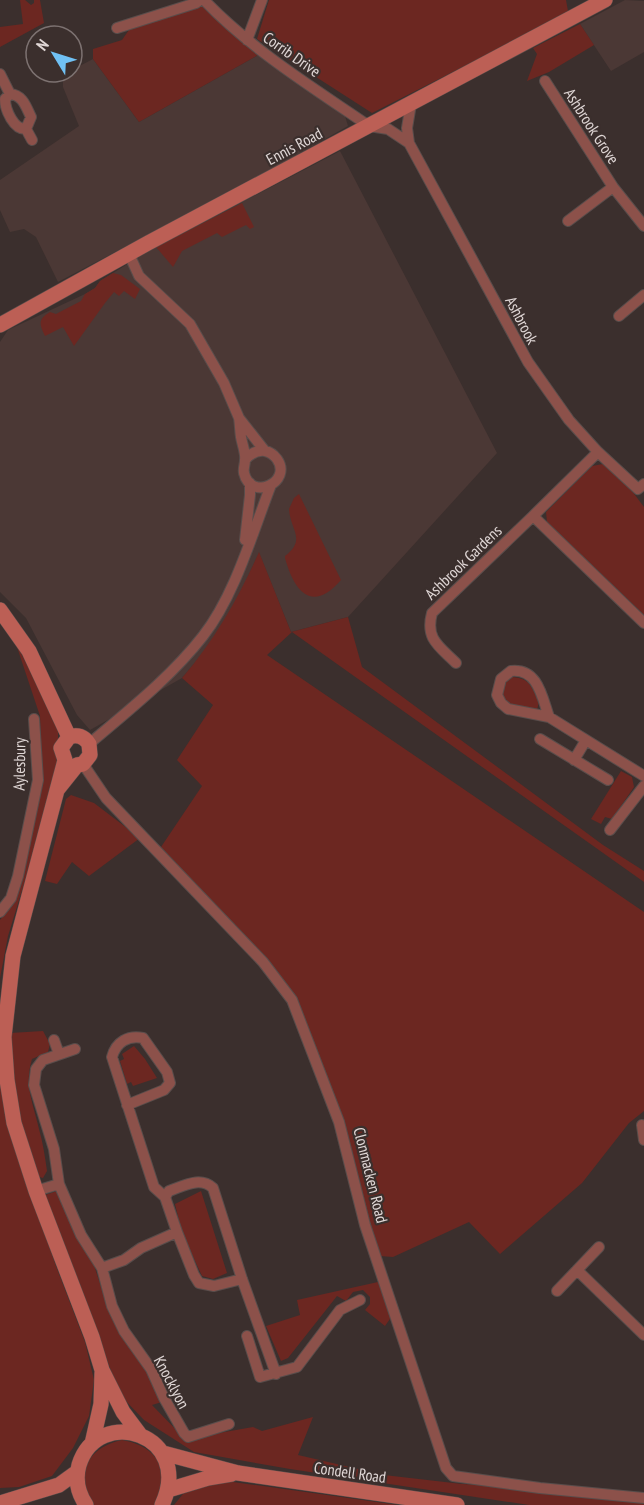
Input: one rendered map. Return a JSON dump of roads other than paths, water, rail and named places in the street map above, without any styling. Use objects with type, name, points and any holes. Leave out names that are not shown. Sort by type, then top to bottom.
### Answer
[{"type":"main road","name":"Ennis Road","points":[[0,325],[605,0]]},
{"type":"main road","points":[[0,610],[30,651],[69,737]]},
{"type":"main road","points":[[75,763],[61,748],[69,737],[73,736],[82,737],[89,744],[90,755],[75,763],[57,790],[13,956],[3,1003],[7,1080],[14,1123],[36,1191],[92,1337],[102,1370],[123,1412],[141,1436]]},
{"type":"main road","points":[[92,1444],[101,1404],[102,1370]]},
{"type":"main road","points":[[86,1505],[80,1493],[78,1472],[85,1452],[92,1444],[110,1434],[131,1433],[150,1440],[162,1453],[168,1465],[170,1477],[162,1505]]},
{"type":"main road","points":[[162,1453],[238,1473]]},
{"type":"main road","points":[[0,1503],[59,1485],[78,1472]]},
{"type":"main road","points":[[168,1490],[208,1478],[238,1473]]},
{"type":"main road","name":"Condell Road","points":[[238,1473],[457,1505]]},
{"type":"main road","points":[[0,1503],[19,1505]]},
{"type":"street","name":"Corrib Drive","points":[[117,28],[202,0],[247,40],[369,126]]},
{"type":"street","points":[[247,40],[262,0]]},
{"type":"street","points":[[0,74],[10,94]]},
{"type":"street","name":"Ashbrook Grove","points":[[545,81],[613,187],[644,226]]},
{"type":"street","points":[[10,94],[5,99],[5,105],[16,126],[21,130],[26,129]]},
{"type":"street","points":[[10,94],[15,94],[21,99],[31,117],[26,129]]},
{"type":"street","name":"Ashbrook","points":[[411,104],[407,128],[409,143],[528,362],[569,420],[598,452],[642,490]]},
{"type":"street","points":[[369,126],[388,129],[409,143]]},
{"type":"street","points":[[26,129],[32,140]]},
{"type":"street","name":"Ashbrook Grove","points":[[568,221],[613,187]]},
{"type":"street","points":[[129,254],[139,276],[190,324],[224,383],[239,418],[246,460],[244,475],[249,483],[250,495],[242,561]]},
{"type":"street","points":[[619,316],[644,295]]},
{"type":"street","points":[[239,418],[265,451],[276,457],[280,468],[278,479],[271,485],[263,488],[249,483]]},
{"type":"street","points":[[246,460],[253,453],[265,451]]},
{"type":"street","name":"Ashbrook Gardens","points":[[456,663],[432,639],[428,626],[432,613],[598,452]]},
{"type":"street","points":[[89,744],[177,666],[204,635],[223,602],[242,561],[271,485]]},
{"type":"street","points":[[533,516],[644,623]]},
{"type":"street","points":[[549,717],[537,681],[526,673],[511,671],[501,680],[497,695],[508,709],[549,717],[644,776]]},
{"type":"street","name":"Aylesbury","points":[[0,912],[11,898],[18,876],[38,780],[34,719]]},
{"type":"street","points":[[540,739],[608,780]]},
{"type":"street","points":[[574,760],[586,740]]},
{"type":"street","name":"Clonmacken Road","points":[[75,763],[263,962],[292,1000],[339,1122],[365,1225],[446,1468],[453,1476],[540,1488],[644,1498]]},
{"type":"street","points":[[610,830],[644,786]]},
{"type":"street","points":[[128,1105],[164,1090],[170,1083],[167,1072],[143,1038],[133,1036],[122,1041],[114,1049],[112,1057],[154,1187],[165,1197],[199,1283],[214,1286],[242,1279]]},
{"type":"street","points":[[54,1040],[59,1054]]},
{"type":"street","name":"Knocklyon","points":[[75,1049],[44,1060],[36,1069],[34,1085],[54,1149],[58,1184],[81,1235],[102,1268],[112,1306],[124,1331],[151,1368],[164,1398],[184,1432],[188,1437],[229,1424]]},
{"type":"street","points":[[642,1125],[644,1140]]},
{"type":"street","points":[[165,1197],[169,1191],[200,1181],[206,1182],[213,1188],[276,1374]]},
{"type":"street","points":[[36,1191],[58,1184]]},
{"type":"street","points":[[102,1268],[124,1260],[141,1248],[177,1232]]},
{"type":"street","points":[[557,1291],[599,1247]]},
{"type":"street","points":[[577,1270],[644,1335]]},
{"type":"street","points":[[247,1336],[260,1377],[276,1374],[297,1367],[340,1310],[360,1300]]}]
